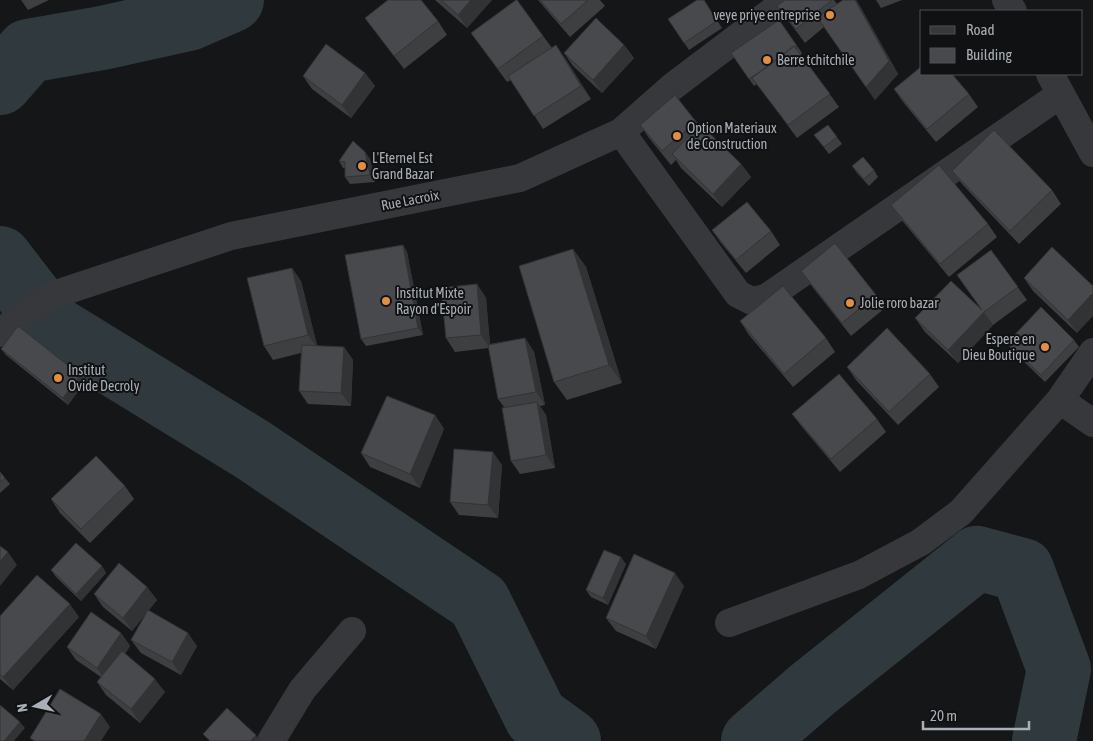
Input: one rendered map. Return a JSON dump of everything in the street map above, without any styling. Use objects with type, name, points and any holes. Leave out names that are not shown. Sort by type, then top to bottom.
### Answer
[{"type":"street","name":"Rue Lacroix","points":[[8,327],[53,295],[231,236],[520,178],[621,132],[672,87],[787,0]]},
{"type":"street","points":[[621,132],[738,294],[752,301],[766,298],[1056,84],[1093,153]]},
{"type":"street","points":[[729,623],[859,575],[921,542],[961,512],[1060,400],[1093,352]]},
{"type":"street","points":[[1060,400],[1093,423]]},
{"type":"street","points":[[271,741],[302,690],[352,631]]},
{"type":"building","points":[[388,0],[421,0],[438,21],[394,56],[365,18]]},
{"type":"building","points":[[441,0],[471,0],[458,15]]},
{"type":"building","points":[[516,0],[543,36],[498,69],[471,33]]},
{"type":"building","points":[[540,0],[588,0],[561,24]]},
{"type":"building","points":[[697,0],[704,0],[717,21],[684,43],[668,19]]},
{"type":"building","points":[[785,0],[832,0],[796,29],[777,6]]},
{"type":"building","points":[[843,0],[855,0],[889,61],[866,87],[817,17]]},
{"type":"building","points":[[596,18],[624,45],[593,80],[564,53]]},
{"type":"building","points":[[779,20],[797,46],[794,46],[749,79],[731,53]]},
{"type":"building","points":[[326,44],[365,73],[342,105],[303,76]]},
{"type":"building","points":[[556,45],[581,86],[534,116],[508,76]]},
{"type":"building","points":[[794,46],[830,94],[788,125],[752,78]]},
{"type":"building","points":[[920,68],[920,75],[953,75],[969,94],[927,129],[894,89]]},
{"type":"building","points":[[675,95],[696,122],[662,151],[640,125]]},
{"type":"building","points":[[700,124],[741,164],[713,194],[672,154]]},
{"type":"building","points":[[828,125],[837,137],[824,147],[814,135]]},
{"type":"building","points":[[994,130],[1052,190],[1010,231],[952,171]]},
{"type":"building","points":[[353,141],[365,152],[370,175],[345,177],[345,162],[339,161]]},
{"type":"building","points":[[863,157],[874,170],[864,179],[852,166]]},
{"type":"building","points":[[939,165],[988,224],[940,264],[891,205]]},
{"type":"building","points":[[747,202],[771,231],[736,260],[712,230]]},
{"type":"building","points":[[835,243],[876,295],[842,323],[801,271]]},
{"type":"building","points":[[403,245],[418,328],[361,339],[345,255]]},
{"type":"building","points":[[1052,247],[1093,286],[1093,293],[1068,320],[1024,278]]},
{"type":"building","points":[[573,249],[609,365],[554,382],[519,266]]},
{"type":"building","points":[[991,250],[1018,287],[984,312],[948,350],[915,318],[951,281],[982,310],[957,275]]},
{"type":"building","points":[[292,268],[308,335],[264,346],[247,278]]},
{"type":"building","points":[[477,284],[481,335],[446,338],[441,288]]},
{"type":"building","points":[[783,286],[826,338],[784,374],[740,321]]},
{"type":"building","points":[[1041,307],[1074,340],[1041,375],[1007,343]]},
{"type":"building","points":[[18,326],[80,375],[63,398],[1,349]]},
{"type":"building","points":[[887,328],[930,374],[889,412],[847,367]]},
{"type":"building","points":[[525,338],[536,392],[498,399],[488,345]]},
{"type":"building","points":[[302,345],[344,347],[341,393],[299,391]]},
{"type":"building","points":[[839,374],[877,419],[831,459],[792,414]]},
{"type":"building","points":[[387,396],[435,415],[410,474],[361,453]]},
{"type":"building","points":[[537,402],[546,455],[511,461],[502,408]]},
{"type":"building","points":[[454,449],[493,452],[488,505],[450,502]]},
{"type":"building","points":[[96,456],[125,486],[81,529],[51,499]]},
{"type":"building","points":[[0,472],[5,478],[0,482]]},
{"type":"building","points":[[76,543],[102,566],[76,594],[51,570]]},
{"type":"building","points":[[0,546],[8,552],[0,562]]},
{"type":"building","points":[[604,550],[621,557],[603,598],[586,590]]},
{"type":"building","points":[[634,554],[675,573],[646,636],[606,618]]},
{"type":"building","points":[[119,563],[147,587],[123,618],[94,594]]},
{"type":"building","points":[[37,575],[70,604],[3,677],[0,674],[0,616]]},
{"type":"building","points":[[148,610],[188,633],[172,662],[131,640]]},
{"type":"building","points":[[91,612],[121,633],[97,668],[67,647]]},
{"type":"building","points":[[122,651],[155,679],[131,709],[97,682]]},
{"type":"building","points":[[60,689],[101,714],[84,741],[35,741],[30,738]]},
{"type":"building","points":[[0,705],[20,722],[4,741],[0,741]]},
{"type":"building","points":[[227,708],[256,735],[250,741],[210,741],[203,734]]},
{"type":"waterway","points":[[0,83],[28,51],[102,38],[188,19],[232,0]]},
{"type":"waterway","points":[[0,258],[53,327],[253,450],[479,602],[536,717],[569,741]]},
{"type":"waterway","points":[[753,741],[813,689],[977,558],[1022,570],[1059,669],[1044,741]]},
{"type":"place","name":"veye priye entreprise","points":[[830,15]]},
{"type":"place","name":"Berre tchitchile","points":[[767,60]]},
{"type":"place","name":"Option Materiaux de Construction","points":[[677,136]]},
{"type":"place","name":"L'Eternel Est Grand Bazar","points":[[362,166]]},
{"type":"place","name":"Institut Mixte Rayon d'Espoir","points":[[386,301]]},
{"type":"place","name":"Jolie roro bazar","points":[[850,303]]},
{"type":"place","name":"Espere en Dieu Boutique","points":[[1045,347]]},
{"type":"place","name":"Institut Ovide Decroly","points":[[58,378]]}]
